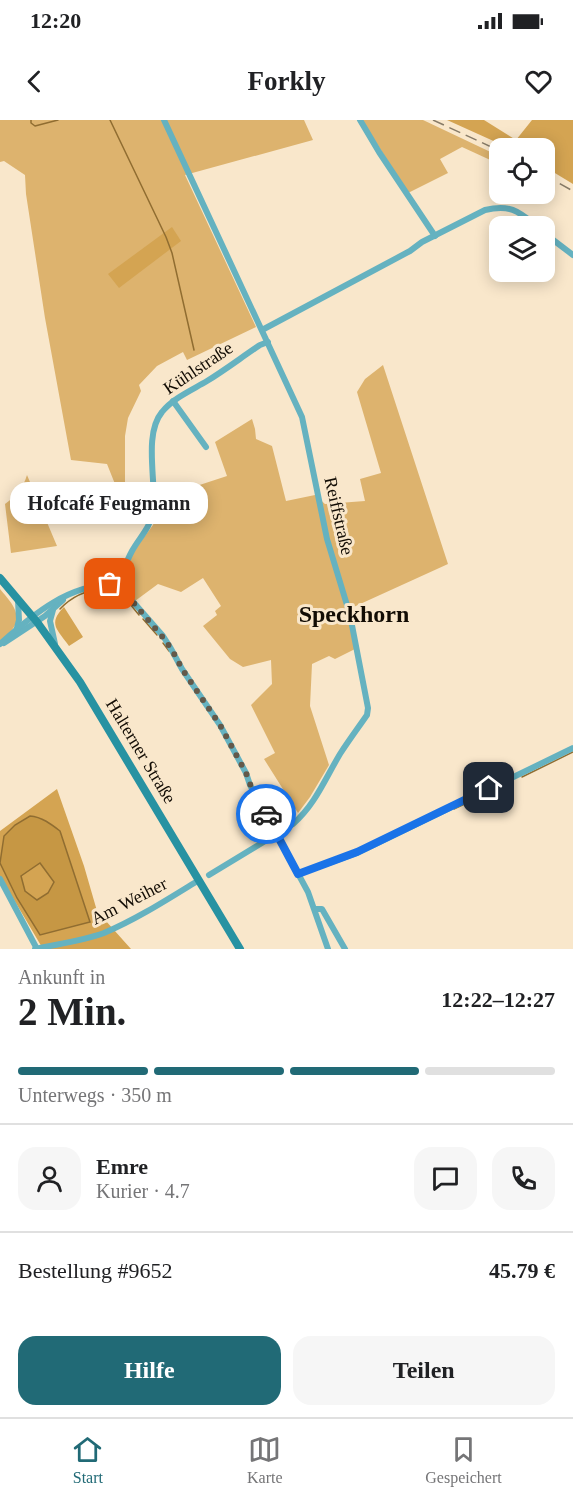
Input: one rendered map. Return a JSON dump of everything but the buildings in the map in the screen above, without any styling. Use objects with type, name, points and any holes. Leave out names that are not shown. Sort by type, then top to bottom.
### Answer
[{"type":"main road","name":"Halterner Straße","points":[[0,578],[56,648],[102,717],[196,882],[240,949]]},
{"type":"street","name":"Reiffstraße","points":[[164,120],[302,417],[327,539],[350,615],[368,708],[367,715],[302,817],[209,875]]},
{"type":"street","points":[[360,120],[435,236]]},
{"type":"street","points":[[262,330],[485,210],[505,207],[514,209],[524,216]]},
{"type":"street","points":[[555,241],[573,255]]},
{"type":"street","name":"Kühlstraße","points":[[117,585],[131,553],[143,536],[153,514],[153,433],[161,413],[174,401],[268,342]]},
{"type":"street","points":[[174,401],[206,447]]},
{"type":"street","points":[[0,645],[60,598],[94,586],[117,585],[121,588],[162,636],[220,725],[315,909],[328,949]]},
{"type":"street","points":[[0,645],[17,628],[53,610],[68,595]]},
{"type":"street","points":[[17,628],[18,599]]},
{"type":"street","points":[[53,610],[50,621],[56,648]]},
{"type":"street","points":[[298,874],[357,852],[573,748]]},
{"type":"street","points":[[0,879],[36,949]]},
{"type":"street","name":"Am Weiher","points":[[36,949],[80,940],[131,921],[196,882]]},
{"type":"street","points":[[315,909],[322,909],[345,949]]},
{"type":"shaded area","points":[[0,120],[304,120],[313,140],[185,175],[256,327],[187,360],[183,352],[157,366],[139,385],[141,391],[128,418],[125,436],[125,491],[119,494],[107,464],[71,460],[45,318],[25,175],[4,161],[0,162]]},
{"type":"shaded area","points":[[362,120],[423,120],[489,151],[489,159],[462,147],[440,159],[448,173],[408,193]]},
{"type":"shaded area","points":[[447,120],[484,120],[513,138],[489,139]]},
{"type":"shaded area","points":[[532,120],[573,120],[573,184],[555,173],[555,138],[518,138]]},
{"type":"shaded area","points":[[172,227],[181,241],[119,288],[108,274]]},
{"type":"shaded area","points":[[383,365],[448,564],[347,610],[355,649],[335,659],[329,656],[312,664],[310,706],[329,765],[298,813],[264,759],[275,753],[251,705],[272,684],[271,660],[243,667],[230,659],[203,626],[217,615],[215,611],[221,606],[203,578],[181,592],[158,584],[135,601],[121,585],[121,581],[134,551],[153,525],[158,499],[227,476],[215,442],[252,419],[256,439],[272,446],[286,501],[315,495],[325,504],[365,501],[360,479],[381,473],[357,392],[365,379]]},
{"type":"shaded area","points":[[27,475],[57,546],[11,553],[5,504],[19,491]]},
{"type":"shaded area","points":[[0,589],[16,611],[17,617],[13,629],[0,641]]},
{"type":"shaded area","points":[[64,607],[83,637],[69,646],[55,623]]},
{"type":"shaded area","points":[[57,789],[97,911],[131,949],[43,949],[0,876],[0,831]]},
{"type":"shaded area","points":[[30,816],[50,823],[60,831],[90,922],[40,935],[17,898],[0,863],[4,836],[15,825]],"holes":[[[40,863],[54,882],[48,893],[37,900],[25,891],[21,876]]]},
{"type":"waterway","points":[[31,120],[35,126],[58,120]]},
{"type":"waterway","points":[[110,120],[172,253],[194,350]]},
{"type":"waterway","points":[[60,609],[80,594],[104,588]]},
{"type":"waterway","points":[[121,593],[139,615]]},
{"type":"waterway","points":[[143,619],[157,635]]},
{"type":"waterway","points":[[163,643],[169,651]]},
{"type":"waterway","points":[[522,777],[573,752]]},
{"type":"waterway","points":[[454,809],[513,781]]},
{"type":"railway","points":[[433,120],[489,146]]},
{"type":"railway","points":[[555,181],[573,191]]},
{"type":"way so far","points":[[110,584],[121,588],[166,641],[202,701],[224,732],[266,814]]},
{"type":"place","name":"Hofcafé Feugmann","points":[[110,584]]},
{"type":"district","name":"Speckhorn","points":[[354,614]]},
{"type":"route","points":[[266,814],[298,874],[357,852],[489,788]]}]
